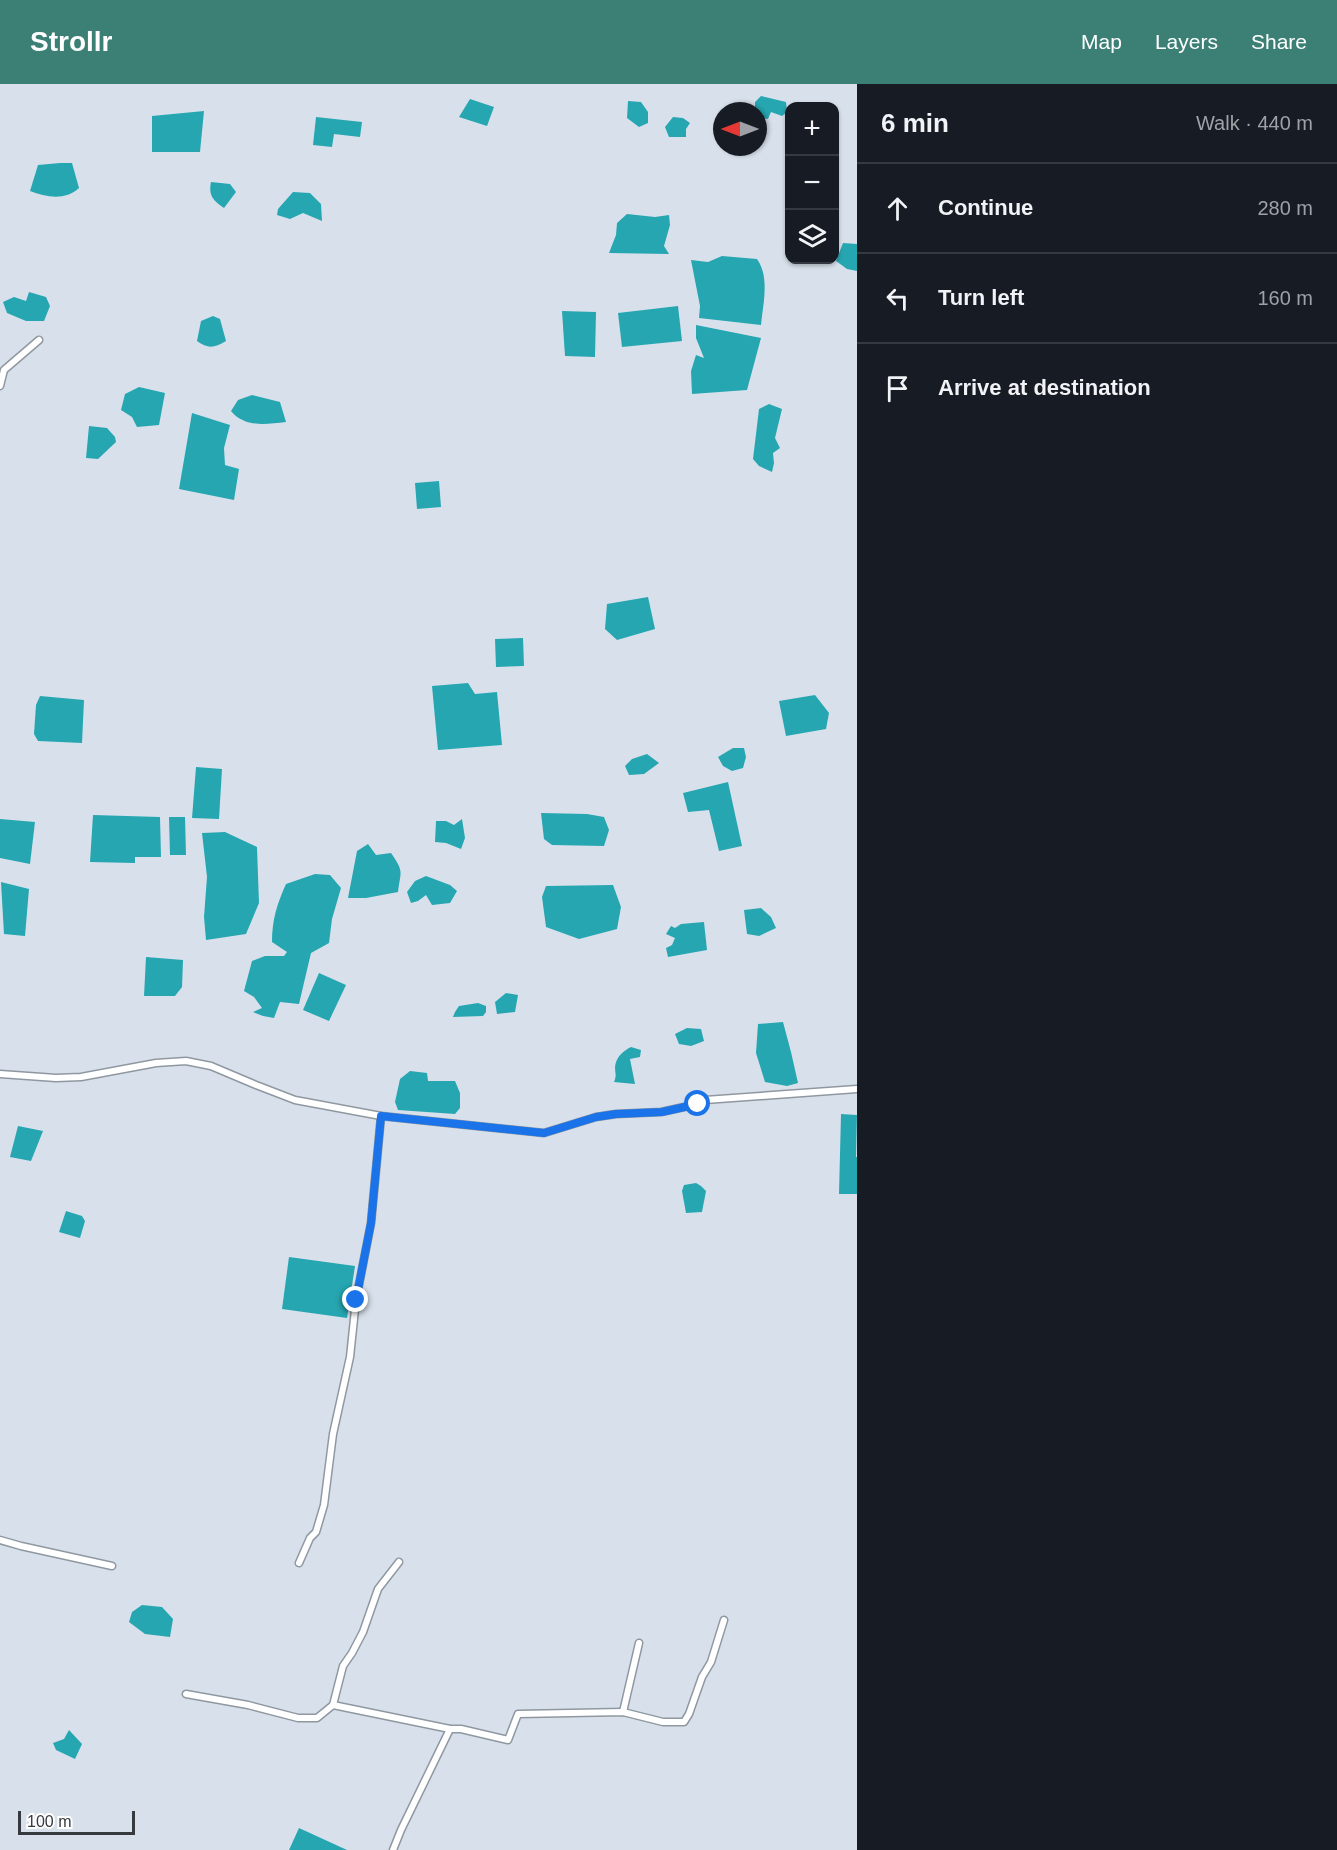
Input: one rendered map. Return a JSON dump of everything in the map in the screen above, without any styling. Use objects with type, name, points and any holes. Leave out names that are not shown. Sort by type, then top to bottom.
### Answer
[{"type":"street","points":[[0,386],[4,370],[39,340]]},
{"type":"street","points":[[0,1074],[56,1078],[81,1077],[156,1063],[186,1060],[211,1065],[295,1100],[381,1116],[544,1133],[596,1117],[662,1112],[698,1104],[705,1100],[857,1089]]},
{"type":"street","points":[[300,1563],[310,1538],[316,1532],[324,1505],[333,1434],[350,1357],[356,1300],[371,1223],[381,1116]]},
{"type":"street","points":[[0,1540],[112,1566]]},
{"type":"street","points":[[186,1694],[257,1707],[298,1718],[317,1718],[333,1705],[343,1666],[363,1632],[378,1589],[399,1562]]},
{"type":"street","points":[[333,1705],[508,1740],[518,1714],[623,1712],[663,1722],[684,1722],[690,1714],[702,1677],[711,1662],[724,1620]]},
{"type":"street","points":[[623,1712],[639,1643]]},
{"type":"street","points":[[393,1850],[450,1729]]},
{"type":"water","points":[[761,96],[786,102],[785,114],[782,116],[771,112],[767,119],[767,102],[755,102]]},
{"type":"water","points":[[470,99],[494,107],[487,126],[459,117]]},
{"type":"water","points":[[628,101],[641,102],[648,112],[648,123],[639,127],[627,118]]},
{"type":"water","points":[[204,111],[200,152],[152,152],[152,116]]},
{"type":"water","points":[[316,117],[362,122],[360,137],[334,134],[332,147],[313,145]]},
{"type":"water","points":[[673,117],[683,118],[690,123],[686,129],[686,137],[669,137],[665,127]]},
{"type":"water","points":[[72,163],[79,188],[62,196],[42,195],[30,191],[38,165]]},
{"type":"water","points":[[211,182],[230,184],[236,192],[224,208],[213,198],[210,191]]},
{"type":"water","points":[[293,192],[310,193],[321,204],[322,221],[303,213],[290,219],[277,215],[278,209]]},
{"type":"water","points":[[627,214],[655,217],[669,215],[670,225],[664,246],[669,254],[609,253],[616,235],[617,223]]},
{"type":"water","points":[[843,243],[857,244],[857,271],[847,269],[839,263],[839,253]]},
{"type":"water","points":[[722,256],[757,259],[761,266],[765,282],[761,325],[699,318],[700,306],[691,260],[708,262]]},
{"type":"water","points":[[29,292],[46,297],[50,306],[44,321],[26,321],[7,313],[3,302],[14,297],[26,301]]},
{"type":"water","points":[[678,306],[682,341],[622,347],[618,313]]},
{"type":"water","points":[[562,311],[596,312],[595,357],[565,356]]},
{"type":"water","points":[[213,316],[220,319],[226,341],[208,346],[197,341],[201,321]]},
{"type":"water","points":[[696,325],[761,338],[747,390],[692,394],[691,371],[696,355],[704,358],[696,338]]},
{"type":"water","points":[[139,387],[165,393],[159,425],[137,427],[132,417],[121,410],[125,394]]},
{"type":"water","points":[[252,395],[280,402],[286,422],[256,424],[243,420],[231,411],[238,400]]},
{"type":"water","points":[[769,404],[782,409],[775,438],[780,448],[773,453],[772,472],[759,466],[753,459],[759,409]]},
{"type":"water","points":[[192,413],[230,425],[224,448],[225,465],[239,469],[234,500],[179,489]]},
{"type":"water","points":[[89,426],[107,428],[115,437],[116,442],[98,459],[86,458]]},
{"type":"water","points":[[439,481],[441,507],[417,509],[415,483]]},
{"type":"water","points":[[648,597],[655,629],[617,640],[605,629],[607,604]]},
{"type":"water","points":[[523,638],[524,666],[496,667],[495,639]]},
{"type":"water","points":[[468,683],[475,694],[497,692],[502,745],[438,750],[432,686]]},
{"type":"water","points":[[815,695],[829,713],[826,729],[786,736],[779,701]]},
{"type":"water","points":[[40,696],[84,700],[82,743],[38,741],[34,734],[36,705]]},
{"type":"water","points":[[733,748],[744,748],[746,757],[743,768],[732,771],[723,766],[718,757]]},
{"type":"water","points":[[647,754],[659,763],[644,774],[629,775],[625,766],[632,759]]},
{"type":"water","points":[[196,767],[222,769],[219,819],[192,818]]},
{"type":"water","points":[[728,782],[742,846],[719,851],[709,810],[688,812],[683,793]]},
{"type":"water","points":[[541,813],[587,814],[604,817],[609,830],[604,846],[552,845],[544,839]]},
{"type":"water","points":[[93,815],[160,817],[161,857],[135,857],[135,863],[90,862]]},
{"type":"water","points":[[169,817],[185,817],[186,855],[170,855]]},
{"type":"water","points":[[0,819],[35,822],[30,864],[0,858]]},
{"type":"water","points":[[462,819],[465,838],[461,849],[446,843],[435,842],[436,821],[446,821],[454,825]]},
{"type":"water","points":[[225,832],[257,847],[259,903],[246,934],[206,940],[204,917],[207,877],[202,833]]},
{"type":"water","points":[[368,844],[376,855],[391,853],[395,859],[401,875],[398,892],[366,898],[348,898],[357,851]]},
{"type":"water","points":[[315,874],[330,875],[341,888],[332,919],[329,943],[311,953],[299,1004],[280,1002],[274,1018],[253,1012],[262,1008],[254,997],[244,991],[252,961],[265,956],[284,956],[287,952],[272,942],[276,912],[286,884]]},
{"type":"water","points":[[426,876],[450,885],[457,891],[450,903],[432,905],[426,895],[411,903],[407,892],[415,881]]},
{"type":"water","points":[[1,882],[29,889],[25,936],[4,934]]},
{"type":"water","points":[[613,885],[621,907],[617,929],[579,939],[546,927],[542,897],[546,886]]},
{"type":"water","points":[[761,908],[771,917],[776,928],[759,936],[747,934],[744,910]]},
{"type":"water","points":[[704,922],[707,950],[668,957],[666,948],[672,945],[675,938],[666,934],[671,926],[675,928],[681,924]]},
{"type":"water","points":[[146,957],[183,960],[182,987],[175,996],[144,996]]},
{"type":"water","points":[[319,973],[346,985],[329,1021],[303,1010]]},
{"type":"water","points":[[506,993],[518,995],[515,1012],[497,1014],[495,1002]]},
{"type":"water","points":[[478,1003],[486,1006],[483,1016],[453,1017],[459,1006]]},
{"type":"water","points":[[783,1022],[798,1083],[787,1086],[765,1082],[756,1053],[758,1024]]},
{"type":"water","points":[[687,1028],[701,1029],[704,1041],[691,1046],[679,1044],[675,1034]]},
{"type":"water","points":[[631,1047],[641,1050],[640,1057],[630,1059],[635,1084],[614,1082],[618,1057]]},
{"type":"water","points":[[410,1071],[427,1073],[428,1081],[455,1081],[460,1093],[460,1108],[455,1114],[398,1110],[395,1102],[400,1079]]},
{"type":"water","points":[[841,1114],[857,1115],[857,1194],[839,1194]]},
{"type":"water","points":[[18,1126],[43,1131],[31,1161],[10,1157]]},
{"type":"water","points":[[696,1183],[706,1191],[702,1212],[686,1213],[682,1191],[684,1185]]},
{"type":"water","points":[[66,1211],[82,1216],[85,1221],[80,1238],[59,1232]]},
{"type":"water","points":[[289,1257],[355,1266],[347,1318],[282,1309]]},
{"type":"water","points":[[142,1605],[162,1607],[173,1619],[170,1637],[145,1634],[129,1622],[132,1612]]},
{"type":"water","points":[[69,1730],[82,1744],[75,1759],[56,1750],[53,1743],[64,1739]]},
{"type":"water","points":[[299,1828],[347,1850],[289,1850]]},
{"type":"route","points":[[356,1300],[371,1223],[381,1116],[544,1133],[596,1117],[662,1112],[698,1104]]}]
